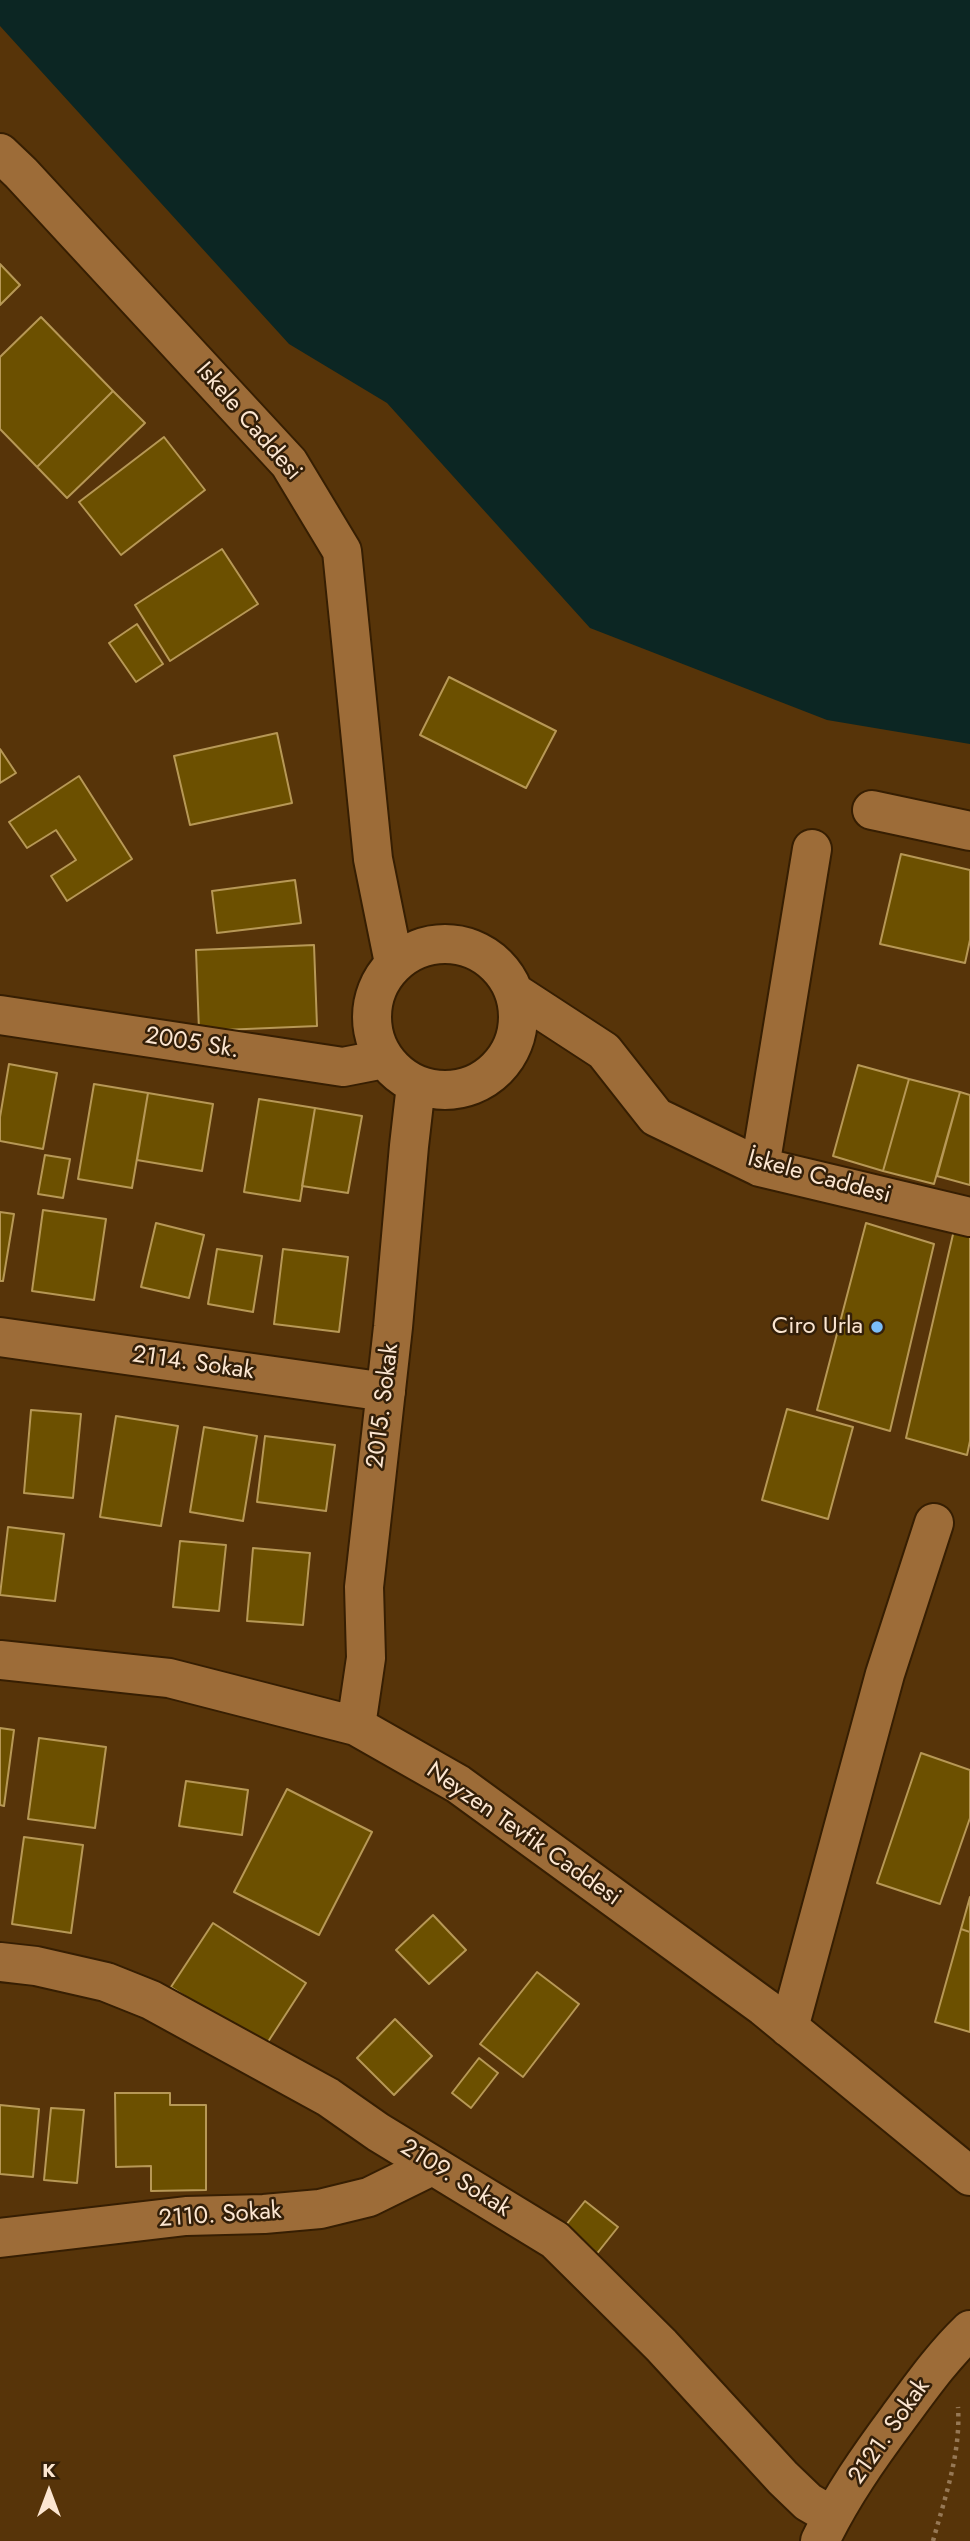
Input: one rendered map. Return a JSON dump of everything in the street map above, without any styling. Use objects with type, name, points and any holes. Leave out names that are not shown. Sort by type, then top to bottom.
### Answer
[{"type":"street","name":"Iskele Caddesi","points":[[0,153],[289,463],[342,551],[373,859],[394,963]]},
{"type":"street","points":[[872,810],[970,831]]},
{"type":"street","points":[[760,1167],[812,849]]},
{"type":"street","points":[[452,944],[472,949],[491,960],[505,975],[515,993],[518,1014],[516,1035],[508,1054],[495,1070],[478,1083],[458,1090],[437,1090],[416,1085],[399,1075],[384,1059],[374,1041],[371,1020],[373,999],[381,980],[394,963],[411,951],[431,945],[452,944]]},
{"type":"street","name":"İskele Caddesi","points":[[515,993],[604,1051],[656,1117],[760,1167],[970,1217]]},
{"type":"street","name":"2005 Sk.","points":[[0,1015],[343,1067],[384,1059]]},
{"type":"street","name":"2015. Sokak","points":[[355,1726],[366,1658],[364,1587],[416,1085]]},
{"type":"street","name":"2114. Sokak","points":[[0,1337],[386,1391]]},
{"type":"street","points":[[789,2028],[885,1674],[934,1523]]},
{"type":"street","name":"Neyzen Tevfik Caddesi","points":[[0,1660],[169,1678],[355,1726],[458,1784],[789,2028],[970,2176]]},
{"type":"street","name":"2109. Sokak","points":[[0,1962],[36,1966],[106,1982],[151,2000],[328,2097],[378,2132],[555,2240],[661,2346],[808,2502],[826,2528]]},
{"type":"street","name":"2110. Sokak","points":[[0,2238],[186,2216],[320,2209],[369,2197],[432,2166]]},
{"type":"street","name":"2121. Sokak","points":[[826,2528],[868,2458],[943,2356],[970,2330]]},
{"type":"path","points":[[933,2541],[950,2481],[960,2431],[957,2395],[943,2356]]},
{"type":"water","points":[[0,0],[970,0],[970,744],[827,720],[590,628],[387,403],[289,344],[0,26]]},
{"type":"building","points":[[0,264],[20,285],[0,305]]},
{"type":"building","points":[[41,317],[113,391],[37,467],[0,429],[0,357]]},
{"type":"building","points":[[113,391],[145,423],[67,498],[37,467]]},
{"type":"building","points":[[164,437],[205,490],[121,555],[79,502]]},
{"type":"building","points":[[222,549],[258,604],[170,661],[135,605]]},
{"type":"building","points":[[137,624],[163,664],[136,682],[109,643]]},
{"type":"building","points":[[449,677],[556,731],[526,788],[420,735]]},
{"type":"building","points":[[277,733],[292,803],[190,825],[174,756]]},
{"type":"building","points":[[0,749],[16,773],[0,783]]},
{"type":"building","points":[[79,776],[132,859],[67,901],[51,876],[76,860],[56,830],[27,848],[9,822]]},
{"type":"building","points":[[901,854],[970,870],[970,940],[965,963],[880,944]]},
{"type":"building","points":[[295,880],[301,923],[217,933],[212,891]]},
{"type":"building","points":[[314,945],[317,1026],[199,1031],[196,950]]},
{"type":"building","points":[[9,1064],[57,1073],[43,1149],[0,1141],[0,1117]]},
{"type":"building","points":[[858,1065],[909,1079],[883,1171],[833,1156]]},
{"type":"building","points":[[909,1079],[960,1092],[934,1184],[883,1171]]},
{"type":"building","points":[[94,1084],[148,1093],[132,1188],[78,1179]]},
{"type":"building","points":[[960,1092],[970,1095],[970,1185],[937,1176]]},
{"type":"building","points":[[148,1093],[213,1104],[202,1171],[137,1160]]},
{"type":"building","points":[[259,1099],[315,1108],[300,1201],[244,1192]]},
{"type":"building","points":[[315,1108],[362,1116],[348,1193],[302,1186]]},
{"type":"building","points":[[45,1155],[70,1159],[63,1198],[38,1194]]},
{"type":"building","points":[[43,1210],[106,1219],[94,1300],[32,1291]]},
{"type":"building","points":[[0,1212],[14,1214],[3,1281],[0,1281]]},
{"type":"building","points":[[156,1223],[204,1235],[189,1298],[141,1287]]},
{"type":"building","name":"Ciro Urla","points":[[866,1223],[934,1244],[890,1431],[817,1410]]},
{"type":"building","points":[[954,1230],[970,1233],[970,1441],[967,1455],[906,1438]]},
{"type":"building","points":[[217,1249],[262,1256],[253,1312],[208,1304]]},
{"type":"building","points":[[283,1249],[348,1257],[339,1332],[274,1324]]},
{"type":"building","points":[[787,1409],[853,1427],[828,1519],[762,1500]]},
{"type":"building","points":[[31,1410],[81,1414],[73,1498],[24,1493]]},
{"type":"building","points":[[116,1416],[178,1426],[161,1526],[100,1517]]},
{"type":"building","points":[[204,1427],[257,1436],[243,1521],[190,1512]]},
{"type":"building","points":[[265,1436],[335,1445],[326,1511],[257,1502]]},
{"type":"building","points":[[8,1527],[64,1534],[55,1601],[0,1595]]},
{"type":"building","points":[[180,1541],[226,1545],[219,1611],[173,1607]]},
{"type":"building","points":[[253,1548],[310,1553],[303,1625],[247,1621]]},
{"type":"building","points":[[0,1728],[14,1730],[4,1806],[0,1805]]},
{"type":"building","points":[[39,1738],[106,1747],[95,1828],[28,1819]]},
{"type":"building","points":[[921,1753],[970,1770],[970,1818],[940,1904],[877,1883]]},
{"type":"building","points":[[186,1781],[248,1790],[242,1835],[179,1826]]},
{"type":"building","points":[[287,1789],[372,1832],[319,1935],[234,1892]]},
{"type":"building","points":[[24,1837],[83,1845],[71,1933],[12,1924]]},
{"type":"building","points":[[970,1897],[970,1932],[961,1929]]},
{"type":"building","points":[[433,1915],[466,1950],[429,1984],[396,1950]]},
{"type":"building","points":[[213,1923],[306,1983],[264,2048],[171,1987]]},
{"type":"building","points":[[961,1929],[970,1932],[970,2032],[935,2022]]},
{"type":"building","points":[[537,1972],[579,2004],[523,2077],[480,2044]]},
{"type":"building","points":[[395,2019],[432,2056],[394,2095],[357,2058]]},
{"type":"building","points":[[479,2058],[498,2073],[471,2108],[452,2093]]},
{"type":"building","points":[[115,2093],[170,2093],[170,2105],[206,2105],[206,2190],[151,2191],[151,2166],[116,2167]]},
{"type":"building","points":[[0,2105],[39,2109],[33,2177],[0,2174]]},
{"type":"building","points":[[51,2108],[84,2110],[77,2183],[44,2180]]},
{"type":"building","points":[[585,2201],[618,2227],[595,2256],[562,2230]]},
{"type":"place","name":"Ciro Urla","points":[[877,1327]]}]
